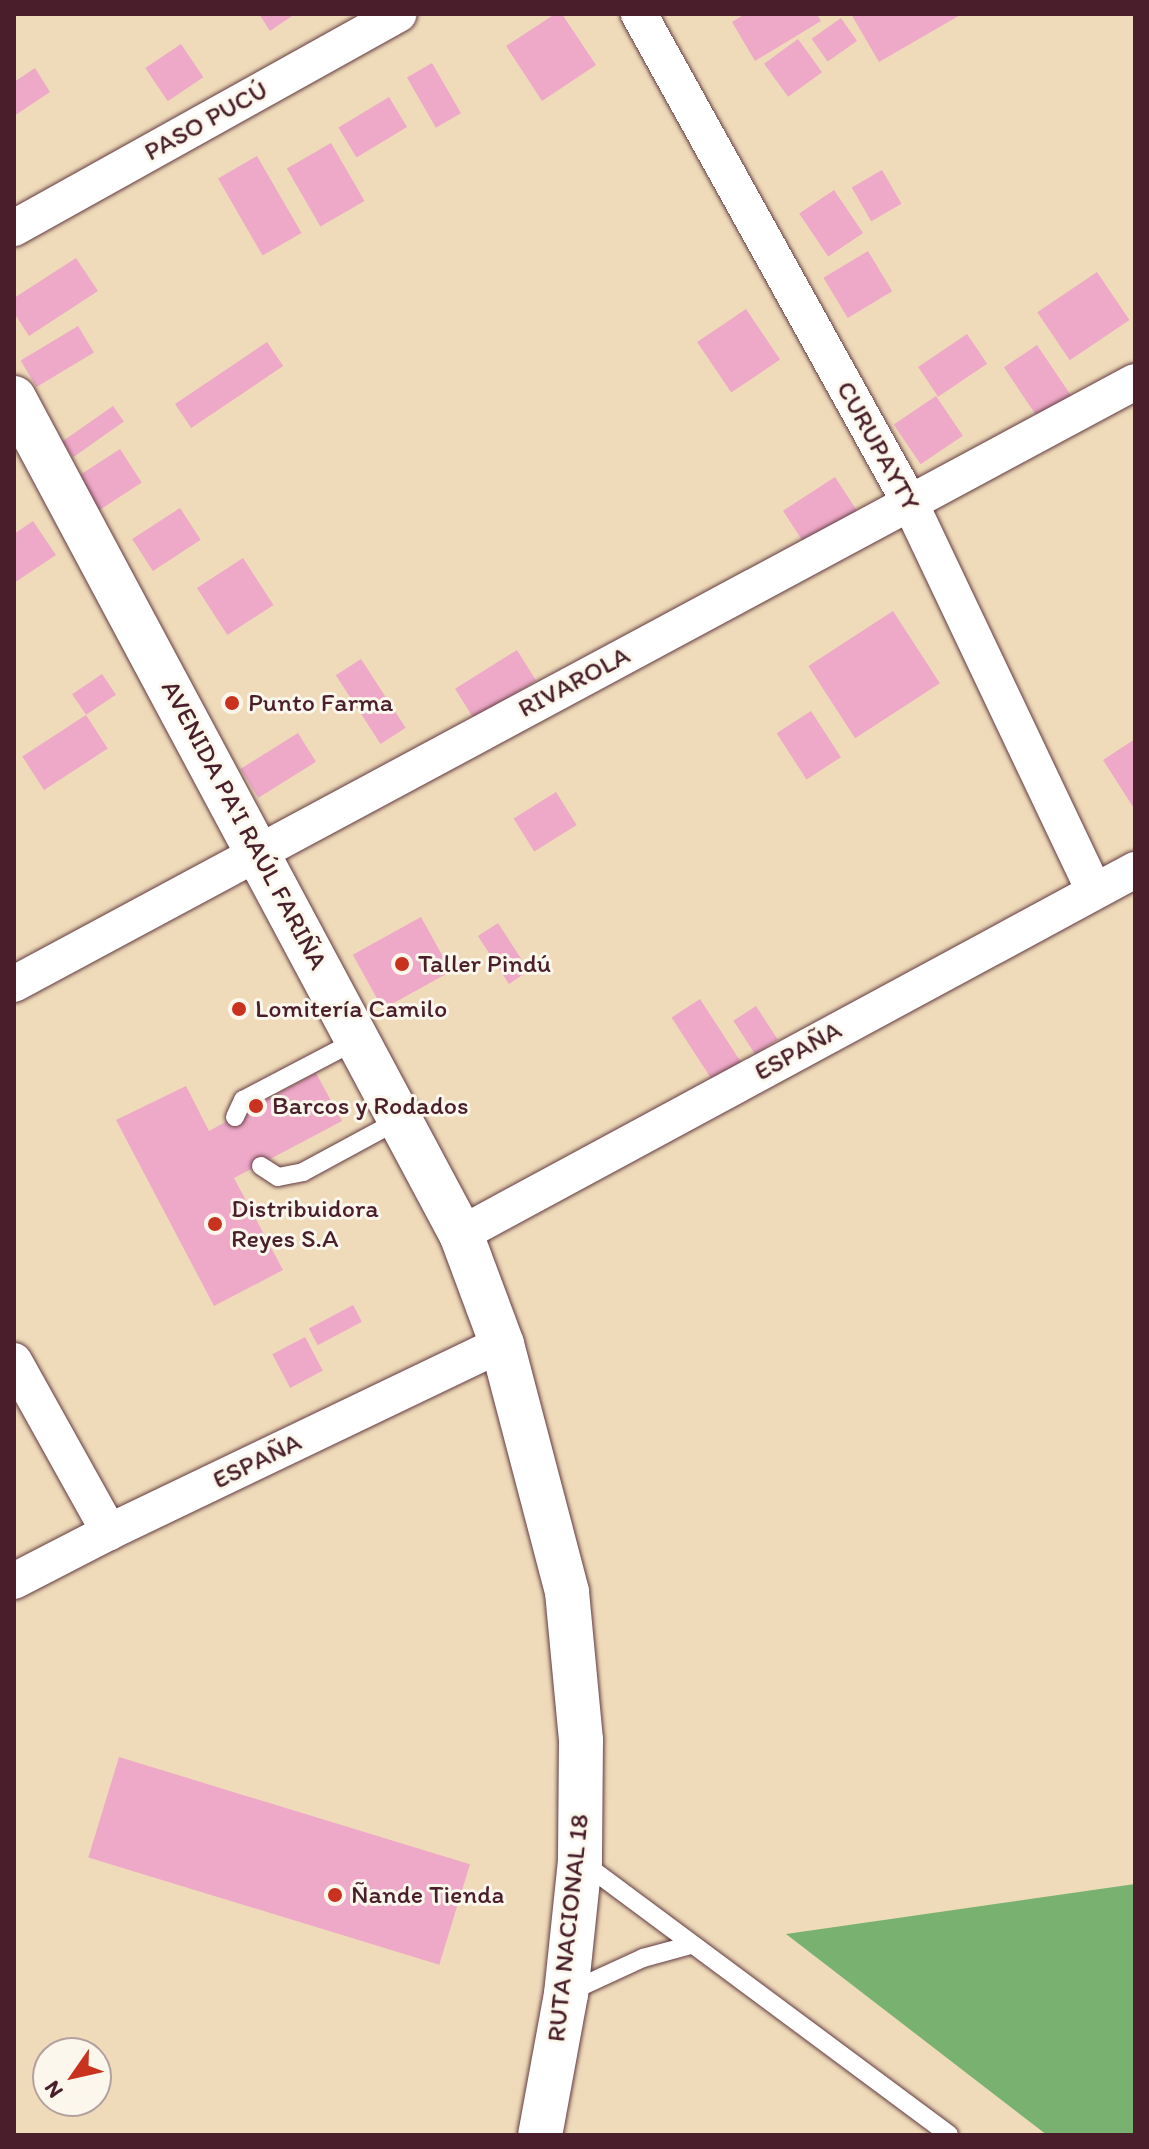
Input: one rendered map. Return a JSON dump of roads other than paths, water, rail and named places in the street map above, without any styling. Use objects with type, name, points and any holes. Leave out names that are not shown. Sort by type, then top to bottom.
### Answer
[{"type":"highway","name":"AVENIDA PA'I RAÚL FARIÑA","points":[[14,398],[259,850],[461,1234],[502,1344]]},
{"type":"highway","name":"RUTA NACIONAL 18","points":[[502,1344],[567,1592],[581,1740],[580,1861],[566,1994],[540,2135]]},
{"type":"street","name":"PASO PUCÚ","points":[[14,228],[398,14]]},
{"type":"street","name":"CURUPAYTY","points":[[639,14],[910,503],[1094,890]]},
{"type":"street","name":"RIVAROLA","points":[[14,984],[1135,382]]},
{"type":"street","name":"ESPAÑA","points":[[461,1234],[1135,870]]},
{"type":"street","name":"ESPAÑA","points":[[14,1581],[109,1532],[502,1344]]},
{"type":"street","points":[[14,1361],[109,1532]]},
{"type":"lane","points":[[235,1117],[243,1100],[359,1039]]},
{"type":"lane","points":[[261,1166],[278,1177],[303,1172],[401,1119]]},
{"type":"lane","points":[[580,1861],[949,2135]]},
{"type":"lane","points":[[566,1994],[643,1958],[691,1945]]},
{"type":"place","name":"Punto Farma","points":[[232,703]]},
{"type":"place","name":"Taller Pindú","points":[[402,964]]},
{"type":"place","name":"Lomitería Camilo","points":[[239,1009]]},
{"type":"place","name":"Barcos y Rodados","points":[[256,1106]]},
{"type":"place","name":"Distribuidora Reyes S.A","points":[[215,1224]]},
{"type":"place","name":"Ñande Tienda","points":[[335,1895]]}]
